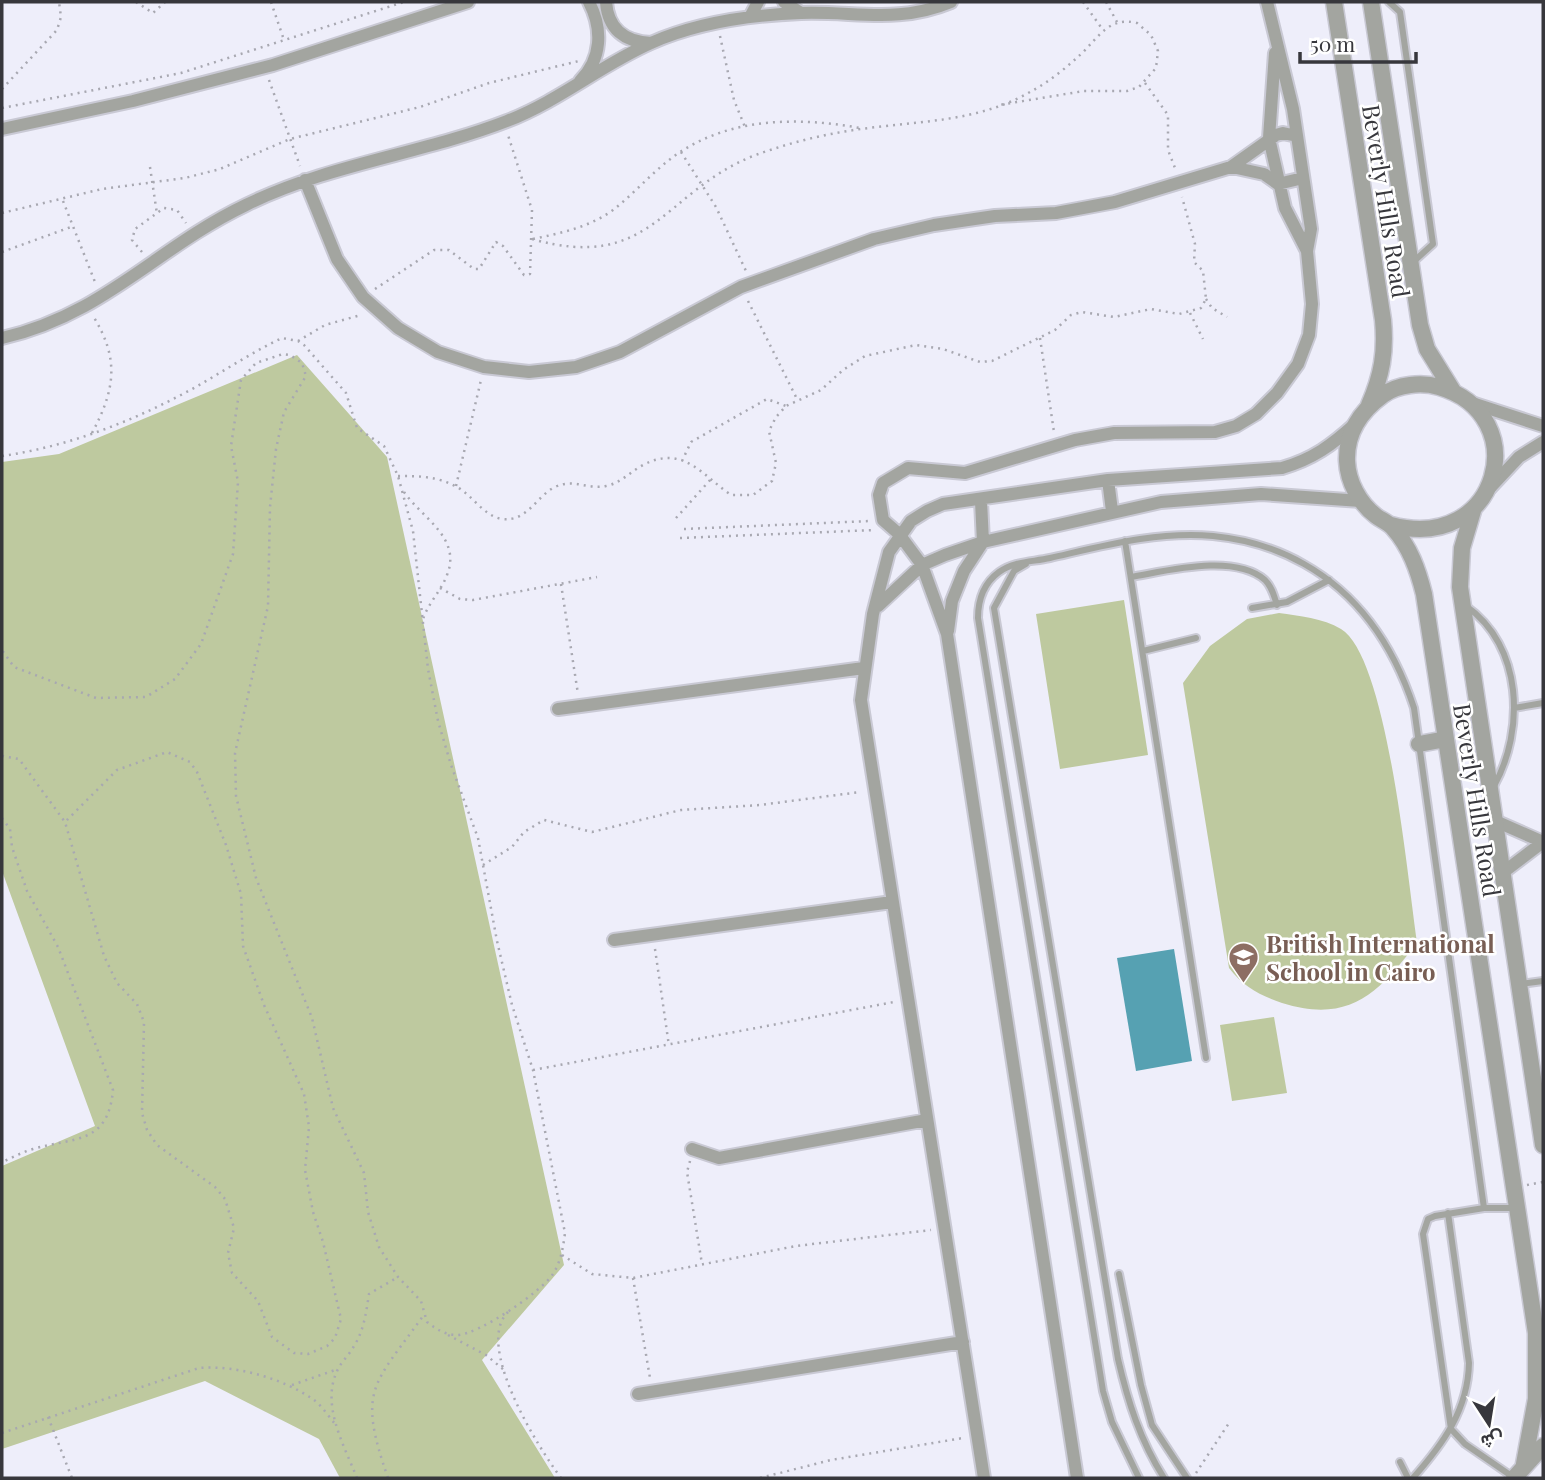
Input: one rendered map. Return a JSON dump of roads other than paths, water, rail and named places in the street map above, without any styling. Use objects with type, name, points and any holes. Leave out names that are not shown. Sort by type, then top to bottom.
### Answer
[{"type":"street","points":[[2,129],[133,101],[264,67],[468,2]]},
{"type":"street","points":[[589,2],[603,10],[623,37],[636,42],[651,43]]},
{"type":"street","points":[[750,18],[758,2]]},
{"type":"street","points":[[784,2],[801,13]]},
{"type":"street","points":[[2,338],[36,330],[87,307],[195,234],[245,205],[305,180],[503,122],[545,106],[651,43],[750,18],[801,13],[879,18],[907,16],[951,2]]},
{"type":"street","points":[[1077,1478],[947,634],[922,565],[892,528],[879,495],[883,483],[894,474],[915,468],[965,473],[1056,446],[1114,433],[1215,432],[1236,426],[1256,414],[1277,393],[1298,364],[1308,335],[1312,304],[1307,251],[1311,229],[1286,72],[1267,2]]},
{"type":"street","name":"Beverly Hills Road","points":[[1334,2],[1385,349],[1381,378],[1369,405]]},
{"type":"street","name":"Beverly Hills Road","points":[[1371,2],[1411,264],[1427,349],[1453,391]]},
{"type":"street","points":[[574,88],[587,74],[596,57],[603,10]]},
{"type":"street","points":[[1274,35],[1275,81],[1269,138],[1278,184],[1294,230],[1307,251]]},
{"type":"street","points":[[305,180],[337,259],[363,297],[398,328],[438,352],[484,367],[529,372],[576,367],[620,352],[746,285],[886,236],[995,216],[1079,209],[1115,202],[1231,167],[1269,138],[1283,132],[1297,136]]},
{"type":"street","points":[[1231,167],[1264,174],[1278,184],[1303,178]]},
{"type":"street","points":[[892,528],[943,504],[1108,480],[1282,468],[1320,453],[1356,423],[1369,405],[1388,392],[1409,385],[1432,385],[1453,391],[1472,403],[1543,426]]},
{"type":"street","points":[[1472,403],[1486,422],[1494,444],[1494,468],[1487,491]]},
{"type":"street","points":[[1356,423],[1349,442],[1347,463],[1351,483],[1361,501],[1374,515],[1391,525],[1412,531],[1434,531],[1455,523],[1473,510],[1518,457],[1543,442]]},
{"type":"street","points":[[1108,480],[1112,511]]},
{"type":"street","points":[[878,606],[922,565],[984,542],[1112,511],[1186,499],[1261,494],[1361,501]]},
{"type":"street","points":[[947,634],[952,601],[964,571],[984,542],[981,500]]},
{"type":"street","name":"Beverly Hills Road","points":[[1473,510],[1461,557],[1462,603],[1501,874],[1519,984],[1539,1079],[1543,1145]]},
{"type":"street","name":"Beverly Hills Road","points":[[1391,525],[1412,557],[1422,585],[1536,1333],[1536,1399],[1524,1464]]},
{"type":"street","points":[[892,528],[864,668],[861,700],[984,1478]]},
{"type":"street","points":[[558,709],[864,668]]},
{"type":"street","points":[[1419,744],[1446,738]]},
{"type":"street","points":[[1493,820],[1543,842],[1501,874]]},
{"type":"street","points":[[614,940],[892,902]]},
{"type":"street","points":[[696,1151],[719,1158],[927,1120]]},
{"type":"street","points":[[638,1394],[963,1342]]},
{"type":"street","points":[[1514,1478],[1543,1446]]},
{"type":"lane","points":[[1389,2],[1400,12],[1433,244],[1411,264]]},
{"type":"lane","points":[[1139,1478],[1120,1442],[1103,1391],[978,607],[989,582],[1007,567],[1125,541],[1181,535],[1244,541],[1274,550],[1329,580],[1353,600],[1391,650],[1414,708],[1484,1208]]},
{"type":"lane","points":[[1125,541],[1206,1058]]},
{"type":"lane","points":[[1031,562],[1014,571],[994,608],[1118,1359],[1129,1407],[1147,1453],[1164,1478]]},
{"type":"lane","points":[[1131,577],[1186,568],[1232,567],[1263,578],[1270,585],[1277,605]]},
{"type":"lane","points":[[1252,608],[1277,605],[1310,592],[1329,580]]},
{"type":"lane","points":[[989,582],[1003,587]]},
{"type":"lane","points":[[1462,603],[1486,623],[1501,644],[1514,708],[1511,746],[1489,793]]},
{"type":"lane","points":[[978,607],[994,608]]},
{"type":"lane","points":[[1143,651],[1196,638]]},
{"type":"lane","points":[[1514,708],[1543,703]]},
{"type":"lane","points":[[1519,984],[1543,982]]},
{"type":"lane","points":[[1514,1478],[1465,1444],[1451,1429],[1423,1234],[1428,1219],[1448,1213],[1484,1208],[1517,1208]]},
{"type":"lane","points":[[1400,1462],[1410,1478],[1451,1429],[1468,1385],[1469,1363],[1448,1213]]},
{"type":"lane","points":[[1119,1274],[1140,1385],[1152,1425],[1187,1478]]},
{"type":"water","points":[[1174,949],[1192,1061],[1136,1071],[1117,958]]},
{"type":"place","name":"British International School in Cairo","points":[[1243,984]]}]
